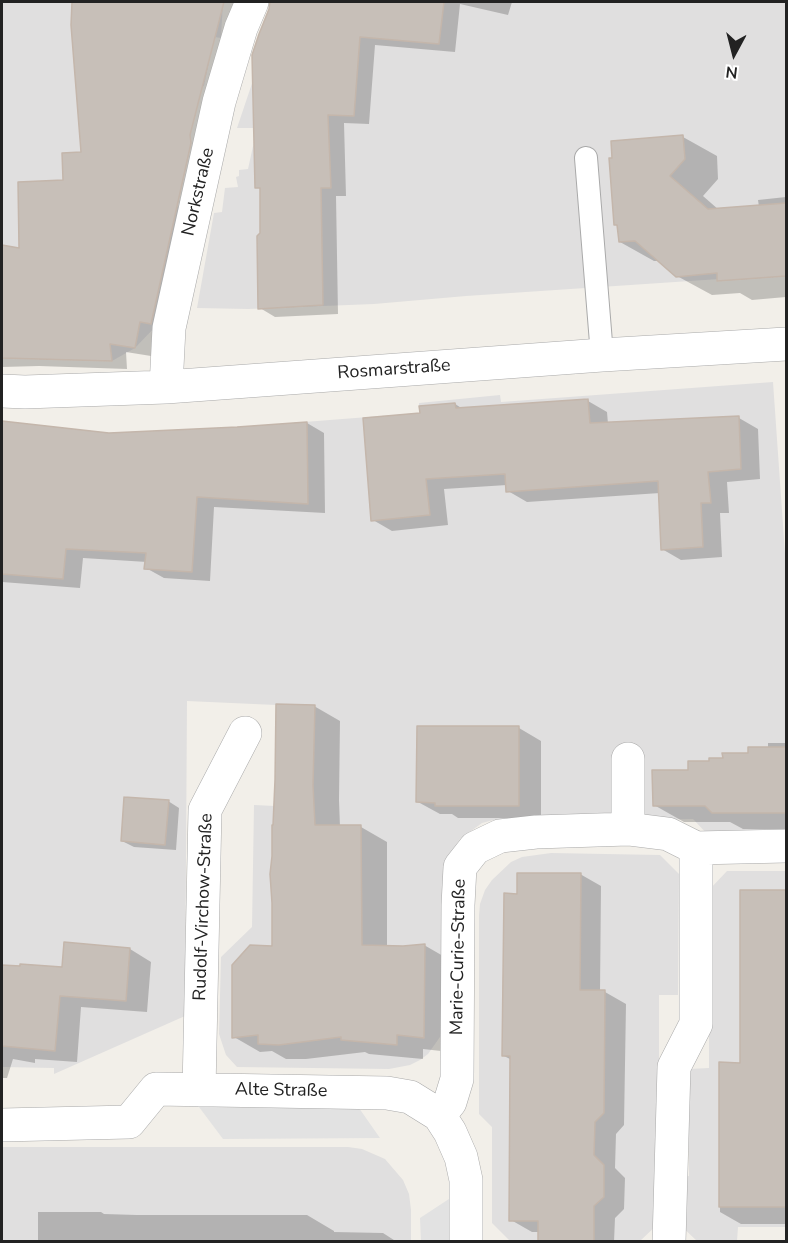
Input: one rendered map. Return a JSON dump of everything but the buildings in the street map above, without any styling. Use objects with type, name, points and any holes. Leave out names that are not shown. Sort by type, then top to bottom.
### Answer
[{"type":"street","name":"Norkstraße","points":[[166,387],[171,317],[219,102],[241,28],[252,2]]},
{"type":"street","name":"Rosmarstraße","points":[[2,390],[25,392],[166,387],[786,344]]},
{"type":"street","name":"Rudolf-Virchow-Straße","points":[[200,1090],[205,810],[245,733]]},
{"type":"street","points":[[628,759],[628,829]]},
{"type":"street","name":"Marie-Curie-Straße","points":[[440,1114],[450,1102],[457,1079],[460,867],[475,848],[500,836],[536,832],[628,829],[668,834],[696,848],[786,846]]},
{"type":"street","points":[[669,1242],[674,1067],[696,1024],[696,848]]},
{"type":"street","name":"Alte Straße","points":[[2,1125],[129,1122],[156,1089],[387,1093],[410,1096],[440,1114]]},
{"type":"street","points":[[440,1114],[461,1157],[466,1180],[466,1242]]},
{"type":"lane","points":[[586,158],[602,355]]},
{"type":"shaded area","points":[[2,2],[223,2],[221,38],[214,37],[204,86],[188,88],[191,147],[188,147],[175,197],[179,198],[177,207],[179,207],[159,323],[135,348],[112,361],[2,358]]},
{"type":"shaded area","points":[[318,2],[786,2],[786,276],[374,304],[248,309],[197,308],[214,213],[222,212],[225,188],[238,187],[236,177],[239,176],[239,170],[248,169],[257,128],[237,128],[272,24],[287,38]]},
{"type":"shaded area","points":[[773,382],[786,568],[786,835],[709,836],[693,819],[650,820],[638,806],[618,806],[607,819],[497,819],[482,823],[460,839],[454,848],[443,1027],[440,1037],[428,1054],[410,1065],[389,1069],[237,1067],[226,1055],[219,1034],[221,957],[252,927],[254,805],[275,806],[276,705],[187,701],[185,1016],[54,1074],[54,1068],[2,1067],[2,421],[109,433],[228,428],[419,413],[419,403],[500,395],[501,402]]},
{"type":"shaded area","points":[[551,853],[660,855],[679,874],[678,995],[659,995],[659,1223],[640,1241],[510,1241],[492,1223],[492,1127],[479,1114],[480,904],[492,880],[511,862],[522,857]]},
{"type":"shaded area","points":[[727,871],[786,871],[786,1227],[738,1227],[737,1241],[697,1241],[678,1223],[679,1177],[689,1176],[689,1069],[709,1068],[709,890]]},
{"type":"shaded area","points":[[199,1107],[359,1108],[380,1138],[223,1139]]},
{"type":"shaded area","points":[[2,1147],[348,1147],[362,1149],[385,1159],[403,1180],[409,1194],[411,1241],[2,1241]]},
{"type":"shaded area","points":[[452,1197],[453,1241],[421,1241],[420,1218]]}]
